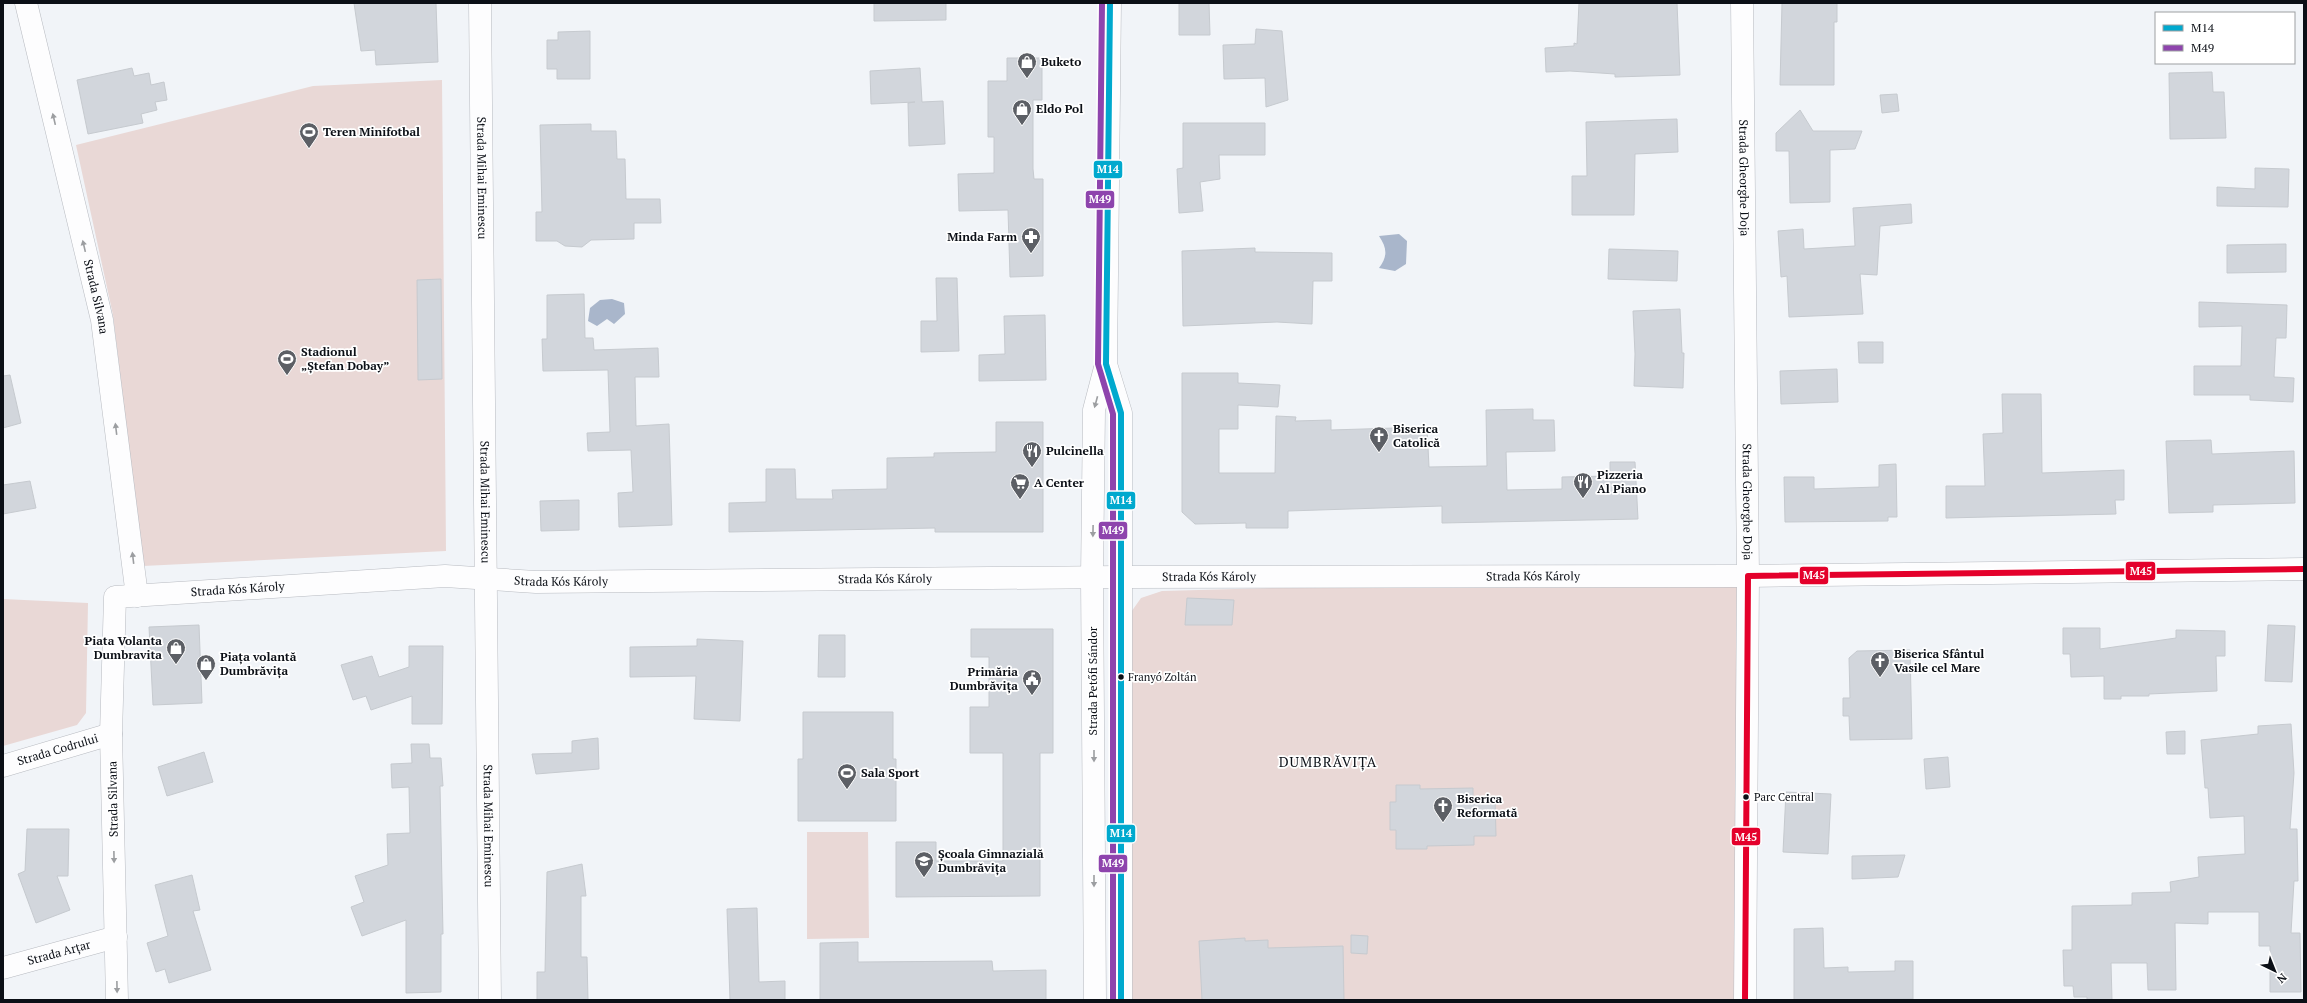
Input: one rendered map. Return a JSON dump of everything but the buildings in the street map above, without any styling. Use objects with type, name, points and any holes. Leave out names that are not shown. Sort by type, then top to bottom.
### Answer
[{"type":"street","name":"Strada Silvana","points":[[26,3],[102,320],[137,596]]},
{"type":"street","name":"Strada Mihai Eminescu","points":[[480,3],[487,579],[490,1000]]},
{"type":"street","name":"Strada Petőfi Sándor","points":[[1095,1000],[1092,577],[1094,410],[1106,364],[1110,3]]},
{"type":"street","name":"Strada Gheorghe Doja","points":[[1742,3],[1748,576],[1745,1000]]},
{"type":"street","name":"Strada Petőfi Sándor","points":[[1106,364],[1120,413],[1119,577],[1121,1000]]},
{"type":"street","name":"Strada Kós Károly","points":[[115,597],[445,576],[536,582],[1092,577],[1748,576],[2304,569]]},
{"type":"street","name":"Strada Silvana","points":[[115,597],[111,734],[117,1000]]},
{"type":"street","name":"Strada Codrului","points":[[3,766],[111,734]]},
{"type":"street","name":"Strada Arțar","points":[[3,968],[116,937]]},
{"type":"shaded area","name":"Stadionul „Ștefan Dobay”","points":[[442,80],[446,551],[143,566],[113,315],[76,145],[313,86]]},
{"type":"shaded area","points":[[1694,576],[1748,576],[1745,1000],[1128,1000],[1129,615],[1141,598],[1162,591]]},
{"type":"shaded area","points":[[3,599],[88,603],[86,713],[77,725],[3,746]]},
{"type":"shaded area","points":[[807,832],[868,832],[869,938],[807,939]]},
{"type":"water","points":[[1399,234],[1407,241],[1406,264],[1395,271],[1379,268],[1384,260],[1385,248],[1379,236]]},
{"type":"water","points":[[612,299],[624,303],[625,314],[614,324],[607,319],[597,326],[588,321],[590,308],[600,300]]},
{"type":"transit line","name":"M49","points":[[1102,3],[1098,364],[1113,414],[1113,1000]]},
{"type":"transit line","name":"M14","points":[[1110,3],[1106,364],[1121,413],[1121,1000]]},
{"type":"transit line","name":"M45","points":[[1745,1000],[1748,576],[2304,569]]},
{"type":"place","name":"Buketo","points":[[1027,79]]},
{"type":"place","name":"Eldo Pol","points":[[1022,126]]},
{"type":"place","name":"Teren Minifotbal","points":[[309,149]]},
{"type":"place","name":"Minda Farm","points":[[1031,254]]},
{"type":"place","name":"Stadionul „Ștefan Dobay”","points":[[287,376]]},
{"type":"place","name":"Biserica Catolică","points":[[1379,453]]},
{"type":"place","name":"Pulcinella","points":[[1032,468]]},
{"type":"place","name":"Pizzeria Al Piano","points":[[1583,499]]},
{"type":"place","name":"A Center","points":[[1020,500]]},
{"type":"place","name":"Piata Volanta Dumbravita","points":[[176,665]]},
{"type":"place","name":"Franyó Zoltán","points":[[1121,677]]},
{"type":"place","name":"Biserica Sfântul Vasile cel Mare","points":[[1880,678]]},
{"type":"place","name":"Piața volantă Dumbrăvița","points":[[206,681]]},
{"type":"place","name":"Primăria Dumbrăvița","points":[[1032,696]]},
{"type":"place","name":"Sala Sport","points":[[847,790]]},
{"type":"place","name":"Parc Central","points":[[1746,797]]},
{"type":"place","name":"Biserica Reformată","points":[[1443,823]]},
{"type":"place","name":"Școala Gimnazială Dumbrăvița","points":[[924,878]]},
{"type":"district","name":"DUMBRĂVIȚA","points":[[1328,762]]}]
